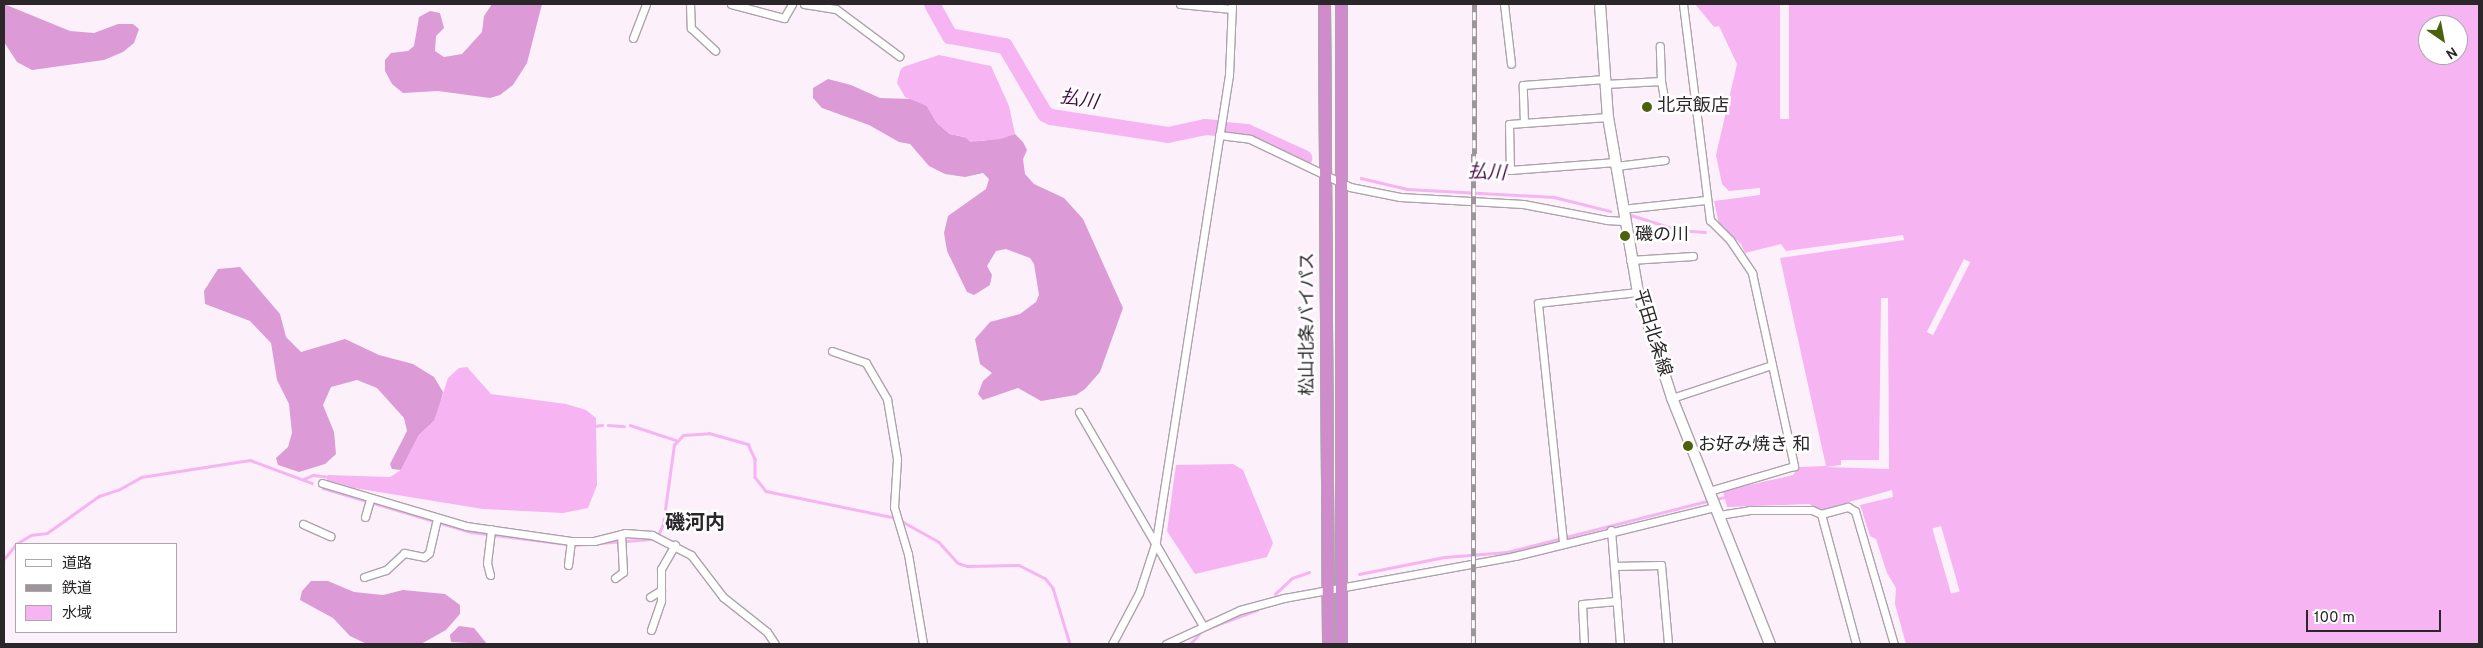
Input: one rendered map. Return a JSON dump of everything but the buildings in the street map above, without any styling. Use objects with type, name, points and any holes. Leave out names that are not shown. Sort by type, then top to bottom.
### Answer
[{"type":"highway","name":"松山北条バイパス","points":[[1324,4],[1327,174],[1328,644]]},
{"type":"highway","name":"松山北条バイパス","points":[[1341,4],[1339,181],[1341,644]]},
{"type":"main road","name":"平田北条線","points":[[1600,4],[1608,117],[1623,221],[1638,292],[1672,398],[1768,644]]},
{"type":"street","points":[[633,38],[646,4]]},
{"type":"street","points":[[690,4],[691,28],[715,50]]},
{"type":"street","points":[[731,4],[784,18],[792,4]]},
{"type":"street","points":[[804,4],[836,6],[899,56]]},
{"type":"street","points":[[1112,644],[1139,594],[1156,541],[1229,75],[1232,6],[1180,4]]},
{"type":"street","points":[[1504,4],[1511,64]]},
{"type":"street","points":[[1166,644],[1240,610],[1284,598],[1491,561],[1563,539],[1611,530],[1714,503],[1794,466],[1752,273],[1730,240],[1710,220],[1683,4]]},
{"type":"street","points":[[1660,46],[1661,81],[1665,103],[1678,102]]},
{"type":"street","points":[[1524,123],[1523,85],[1605,81],[1661,81]]},
{"type":"street","points":[[1608,117],[1509,124],[1510,170],[1665,160]]},
{"type":"street","points":[[1219,134],[1250,140],[1350,186],[1400,197],[1523,204],[1607,220],[1623,221]]},
{"type":"street","points":[[1622,209],[1706,200]]},
{"type":"street","points":[[1630,260],[1692,256]]},
{"type":"street","points":[[1563,539],[1538,303],[1638,292]]},
{"type":"street","points":[[832,350],[866,363],[887,399],[896,459],[893,493],[922,644]]},
{"type":"street","points":[[1672,398],[1772,365]]},
{"type":"street","points":[[1079,412],[1156,541],[1203,626]]},
{"type":"street","points":[[322,484],[369,502],[436,522],[490,533],[570,544],[621,537],[655,536],[691,555],[723,597],[767,632],[775,644]]},
{"type":"street","points":[[365,518],[369,502]]},
{"type":"street","points":[[1714,503],[1750,510],[1812,510],[1821,514],[1848,507],[1855,511],[1894,644]]},
{"type":"street","points":[[1821,514],[1856,644]]},
{"type":"street","points":[[364,577],[386,570],[404,553],[424,557],[430,553],[436,522]]},
{"type":"street","points":[[303,524],[330,536]]},
{"type":"street","points":[[1611,530],[1620,644]]},
{"type":"street","points":[[490,533],[487,563],[490,575]]},
{"type":"street","points":[[615,578],[623,572],[621,537]]},
{"type":"street","points":[[568,565],[570,544]]},
{"type":"street","points":[[651,630],[661,601],[661,569],[675,545]]},
{"type":"street","points":[[1614,566],[1661,565],[1668,644]]},
{"type":"street","points":[[650,596],[661,590]]},
{"type":"street","points":[[1584,644],[1582,604],[1616,601]]},
{"type":"shaded area","points":[[4,4],[70,31],[94,33],[118,24],[133,24],[139,29],[134,43],[123,52],[104,60],[32,70],[17,62],[4,42]]},
{"type":"shaded area","points":[[492,4],[542,4],[527,63],[513,85],[500,95],[490,98],[438,91],[403,93],[392,84],[385,71],[385,60],[391,53],[408,51],[414,46],[419,17],[430,11],[440,13],[444,28],[436,36],[435,51],[444,57],[462,54],[482,32],[484,16]]},
{"type":"shaded area","points":[[828,79],[851,85],[880,98],[913,99],[927,106],[937,123],[950,134],[982,141],[1015,134],[1023,142],[1027,150],[1023,159],[1025,174],[1034,184],[1064,198],[1083,219],[1123,308],[1100,372],[1085,389],[1076,395],[1041,401],[1018,388],[983,400],[978,394],[983,381],[992,373],[980,364],[975,339],[990,322],[1020,314],[1036,302],[1039,295],[1034,264],[1030,258],[1006,249],[996,251],[987,266],[992,275],[990,285],[974,295],[967,292],[947,251],[944,233],[948,216],[986,189],[989,179],[983,173],[965,177],[945,174],[929,166],[910,144],[899,142],[869,125],[822,108],[813,98],[813,88]]},
{"type":"shaded area","points":[[240,267],[280,314],[286,337],[301,352],[345,339],[379,355],[413,364],[434,377],[443,392],[439,410],[434,421],[419,435],[401,470],[392,469],[390,464],[407,431],[404,418],[377,388],[357,380],[331,387],[323,405],[334,432],[336,454],[325,464],[299,472],[278,465],[276,458],[288,447],[292,433],[289,404],[277,380],[271,343],[250,321],[205,304],[204,291],[218,269]]},
{"type":"shaded area","points":[[311,581],[328,581],[354,592],[383,595],[403,590],[445,594],[460,605],[460,614],[446,630],[421,644],[367,644],[350,636],[333,618],[300,600],[302,591]]},
{"type":"shaded area","points":[[459,626],[474,628],[487,644],[451,642],[450,635]]},
{"type":"water","points":[[1695,4],[2479,4],[2479,644],[1906,644],[1895,604],[1896,588],[1887,573],[1876,539],[1870,536],[1860,505],[1893,497],[1892,490],[1821,510],[1809,504],[1727,507],[1723,491],[1793,475],[1799,467],[1826,466],[1780,258],[1904,240],[1903,235],[1786,251],[1781,244],[1745,253],[1741,244],[1719,224],[1714,201],[1760,195],[1760,188],[1729,191],[1722,184],[1716,155],[1737,64],[1719,26],[1714,27]]},
{"type":"water","points":[[939,55],[991,66],[1009,106],[1015,134],[1001,139],[970,142],[965,137],[950,134],[937,123],[927,106],[905,97],[897,83],[903,67]]},
{"type":"water","points":[[467,367],[491,394],[566,404],[586,410],[596,418],[597,485],[588,508],[563,513],[483,509],[354,488],[327,480],[328,475],[390,477],[401,470],[419,435],[434,421],[448,378],[459,368]]},
{"type":"water","points":[[1233,464],[1243,470],[1273,543],[1267,557],[1195,574],[1167,531],[1176,465]]},
{"type":"pier","points":[[1780,4],[1789,4],[1789,119],[1780,119]]},
{"type":"pier","points":[[1964,259],[1970,262],[1933,335],[1927,332]]},
{"type":"pier","points":[[1881,298],[1888,298],[1889,469],[1826,467],[1841,465],[1841,460],[1879,460]]},
{"type":"pier","points":[[1941,526],[1960,591],[1951,594],[1932,528]]},
{"type":"waterway","name":"払川","points":[[932,4],[950,36],[1005,46],[1045,114],[1051,117],[1168,135],[1205,127],[1217,128]]},
{"type":"waterway","name":"払川","points":[[1225,130],[1247,132],[1304,158]]},
{"type":"waterway","name":"払川","points":[[1361,178],[1407,189],[1554,197],[1610,211]]},
{"type":"waterway","name":"払川","points":[[1631,215],[1678,230],[1705,232]]},
{"type":"waterway","points":[[594,426],[602,425]]},
{"type":"waterway","points":[[608,425],[624,426]]},
{"type":"waterway","points":[[630,425],[676,440]]},
{"type":"waterway","points":[[323,488],[471,532],[574,545],[651,539],[659,533],[663,524],[674,445],[683,435],[709,433],[748,444],[755,459],[755,477],[766,491],[896,518]]},
{"type":"waterway","points":[[18,543],[31,535],[47,533],[99,496],[118,490],[141,477],[250,460],[312,483]]},
{"type":"waterway","points":[[304,479],[313,475],[329,477]]},
{"type":"waterway","points":[[1716,499],[1725,497]]},
{"type":"waterway","points":[[1359,574],[1445,557],[1507,552],[1711,500]]},
{"type":"waterway","points":[[900,520],[939,542],[958,563],[967,566],[1019,565],[1045,578],[1053,588],[1070,644]]},
{"type":"waterway","points":[[4,559],[15,545]]},
{"type":"waterway","points":[[1275,594],[1292,578],[1309,572]]},
{"type":"waterway","points":[[1208,628],[1257,610]]},
{"type":"waterway","points":[[1190,644],[1199,634]]},
{"type":"railway","points":[[1473,644],[1474,4]]},
{"type":"place","name":"北京飯店","points":[[1647,107]]},
{"type":"place","name":"磯の川","points":[[1625,236]]},
{"type":"place","name":"お好み焼き 和","points":[[1688,446]]},
{"type":"district","name":"磯河内","points":[[695,524]]}]
